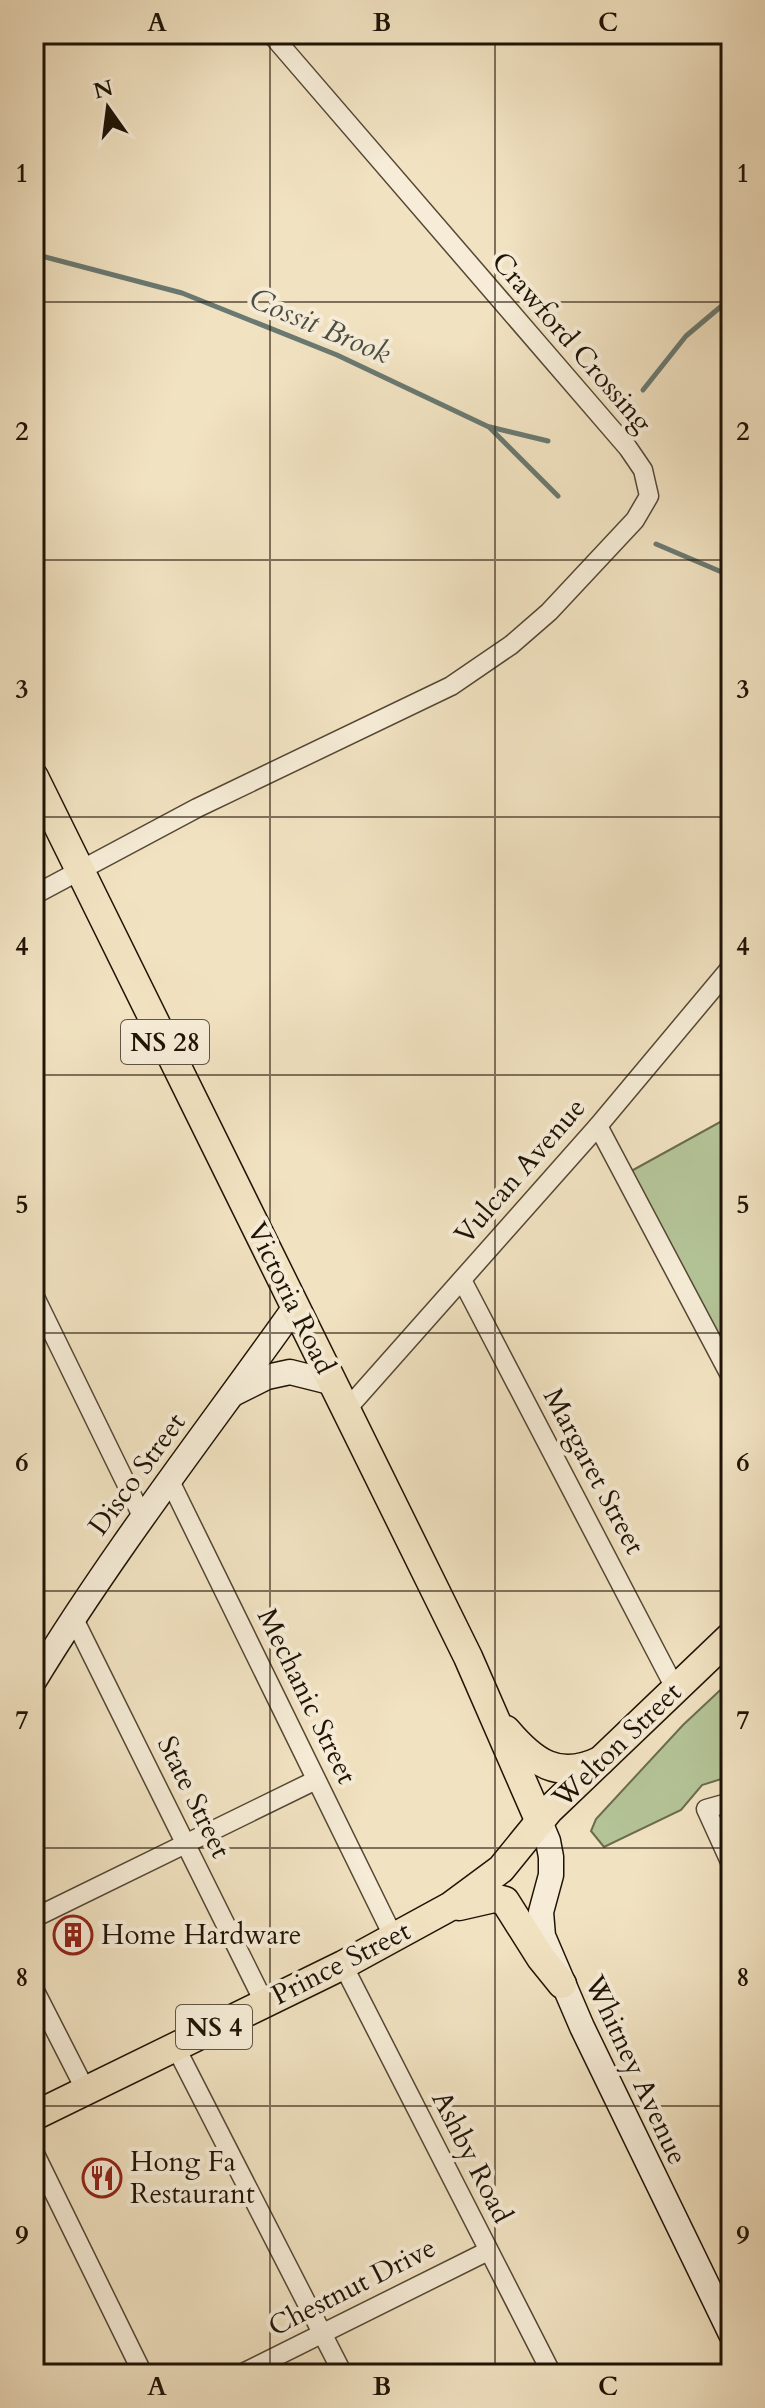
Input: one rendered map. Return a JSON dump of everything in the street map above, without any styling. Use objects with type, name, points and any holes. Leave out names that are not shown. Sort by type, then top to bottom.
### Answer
[{"type":"main road","name":"Victoria Road","points":[[34,777],[468,1657],[540,1822]]},
{"type":"main road","name":"Welton Street","points":[[540,1822],[731,1636]]},
{"type":"main road","points":[[493,1714],[529,1754],[549,1768],[577,1769],[604,1759]]},
{"type":"main road","name":"Prince Street","points":[[34,2116],[343,1965],[451,1906],[501,1869],[540,1822]]},
{"type":"main road","points":[[451,1906],[470,1905],[494,1898],[505,1901],[541,1958],[562,1984]]},
{"type":"street","name":"Crawford Crossing","points":[[79,871],[287,763],[451,686],[511,645],[549,612],[635,520],[649,496],[643,470],[628,448],[271,34]]},
{"type":"street","points":[[34,895],[79,871]]},
{"type":"street","name":"Vulcan Avenue","points":[[347,1409],[598,1126],[731,967]]},
{"type":"street","points":[[598,1126],[731,1377]]},
{"type":"street","name":"Margaret Street","points":[[462,1280],[675,1688]]},
{"type":"street","points":[[34,1295],[142,1516]]},
{"type":"street","name":"Disco Street","points":[[34,1681],[73,1617],[142,1516],[295,1307]]},
{"type":"street","points":[[233,1394],[267,1377],[290,1372],[334,1383]]},
{"type":"street","name":"Mechanic Street","points":[[169,1479],[394,1938]]},
{"type":"street","name":"State Street","points":[[73,1617],[264,2002]]},
{"type":"street","points":[[34,1918],[316,1780]]},
{"type":"street","points":[[731,1802],[706,1809],[731,1864]]},
{"type":"street","name":"Whitney Avenue","points":[[540,1822],[551,1857],[551,1875],[541,1912],[543,1936],[562,1984],[731,2334]]},
{"type":"street","name":"Ashby Road","points":[[343,1965],[552,2374]]},
{"type":"street","points":[[34,1989],[86,2091]]},
{"type":"street","points":[[175,2046],[343,2374]]},
{"type":"street","points":[[34,2152],[143,2374]]},
{"type":"street","name":"Chestnut Drive","points":[[241,2374],[488,2251]]},
{"type":"green space","points":[[731,1116],[731,1377],[624,1175]]},
{"type":"green space","points":[[731,1680],[731,1776],[702,1785],[681,1810],[604,1847],[591,1831],[596,1819],[683,1725]]},
{"type":"waterway","name":"Cossit Brook","points":[[34,254],[182,293],[337,355],[489,427],[558,496]]},
{"type":"waterway","points":[[643,390],[686,336],[731,298]]},
{"type":"waterway","points":[[490,427],[548,441]]},
{"type":"waterway","name":"Cossit Brook","points":[[656,544],[731,576]]},
{"type":"place","name":"Home Hardware","points":[[73,1935]]},
{"type":"place","name":"Hong Fa Restaurant","points":[[102,2178]]}]
